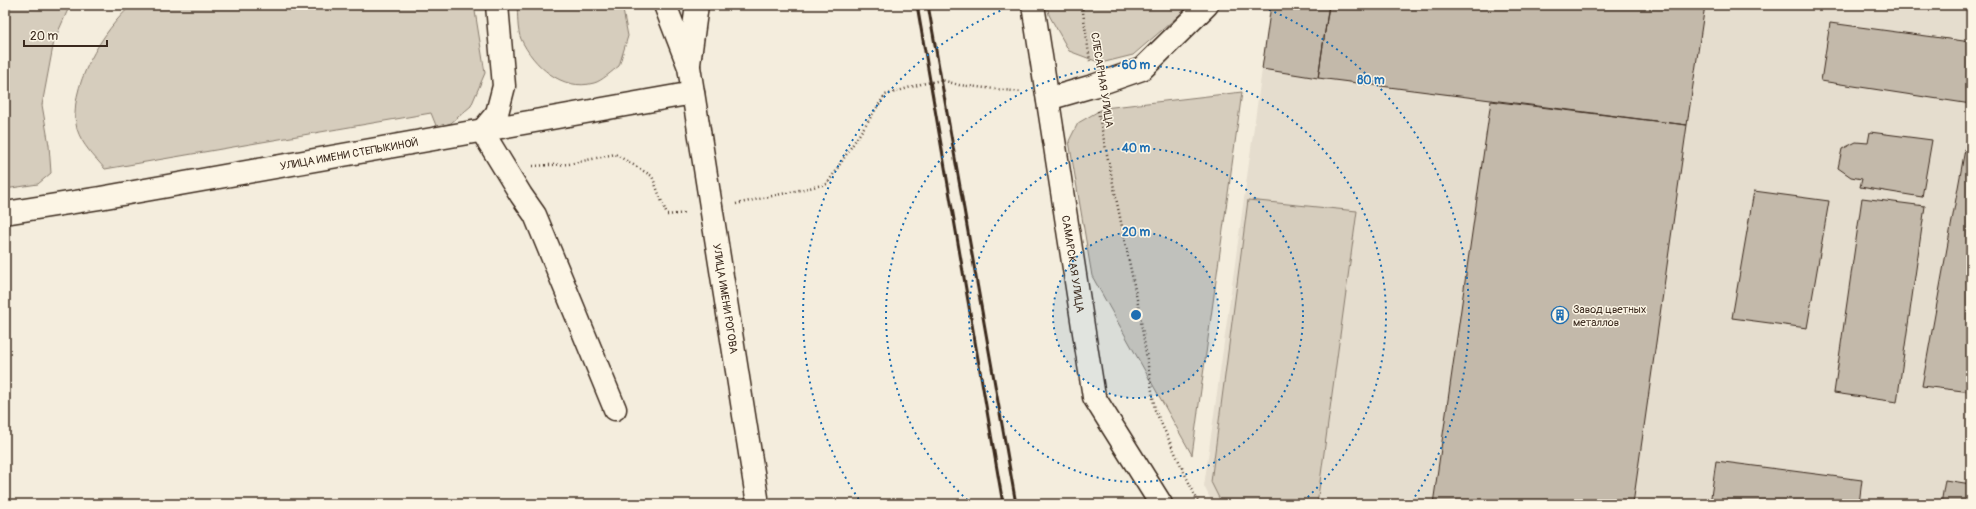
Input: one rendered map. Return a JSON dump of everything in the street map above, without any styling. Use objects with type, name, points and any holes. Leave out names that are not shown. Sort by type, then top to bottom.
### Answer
[{"type":"main road","points":[[497,5],[504,86],[497,113],[482,130],[521,195],[535,215],[615,409]]},
{"type":"main road","points":[[665,5],[689,67]]},
{"type":"main road","points":[[689,67],[697,5]]},
{"type":"main road","name":"САМАРСКАЯ УЛИЦА","points":[[1033,5],[1094,397],[1161,504]]},
{"type":"main road","points":[[1048,97],[1093,86],[1142,69],[1207,5]]},
{"type":"main road","name":"УЛИЦА ИМЕНИ РОГОВА","points":[[689,67],[758,504]]},
{"type":"main road","name":"УЛИЦА ИМЕНИ СТЕПЫКИНОЙ","points":[[5,213],[693,92]]},
{"type":"path","name":"СЛЕСАРНАЯ УЛИЦА","points":[[1082,5],[1093,86],[1139,310],[1156,410],[1199,504]]},
{"type":"path","points":[[529,166],[570,164],[615,154],[652,176],[667,215],[712,209],[827,184],[885,95],[920,84],[942,80],[959,85],[1048,97]]},
{"type":"shaded area","points":[[22,5],[70,5],[54,41],[42,105],[49,145],[51,173],[38,184],[5,189],[5,8]]},
{"type":"shaded area","points":[[132,5],[474,5],[485,73],[471,106],[451,123],[437,128],[431,113],[105,169],[79,135],[75,113],[77,96],[82,79],[99,44],[121,15]]},
{"type":"shaded area","points":[[517,5],[622,5],[628,36],[619,66],[604,78],[594,83],[582,85],[571,84],[560,80],[541,67],[526,49],[521,39],[518,27]]},
{"type":"shaded area","points":[[1047,5],[1191,5],[1133,55],[1101,63],[1069,51],[1049,15]]},
{"type":"shaded area","points":[[1271,5],[1971,5],[1971,504],[1213,504],[1204,486]]},
{"type":"shaded area","points":[[1242,92],[1192,455],[1092,276],[1069,141],[1078,123],[1104,108]]},
{"type":"shaded area","points":[[1248,200],[1357,211],[1317,504],[1222,504],[1211,482]]},
{"type":"building","points":[[1271,5],[1329,5],[1318,78],[1262,69]]},
{"type":"building","points":[[1329,5],[1705,5],[1687,125],[1318,78]]},
{"type":"building","points":[[1830,23],[1971,42],[1971,104],[1821,81]]},
{"type":"building","name":"Завод цветных металлов","points":[[1491,101],[1687,125],[1633,504],[1433,504]]},
{"type":"building","points":[[1969,127],[1971,127],[1971,392],[1922,386]]},
{"type":"building","points":[[1870,132],[1932,140],[1922,197],[1860,187],[1862,179],[1851,177],[1838,168],[1842,149],[1856,142],[1868,143]]},
{"type":"building","points":[[1754,191],[1829,201],[1807,328],[1732,318]]},
{"type":"building","points":[[1862,198],[1925,206],[1897,402],[1834,393]]},
{"type":"building","points":[[1716,461],[1862,480],[1859,504],[1710,504]]},
{"type":"building","points":[[1945,480],[1971,484],[1971,504],[1941,504]]},
{"type":"railway","points":[[917,5],[1003,504]]},
{"type":"railway","points":[[928,5],[1016,504]]},
{"type":"place","name":"Завод цветных металлов","points":[[1560,315]]}]
